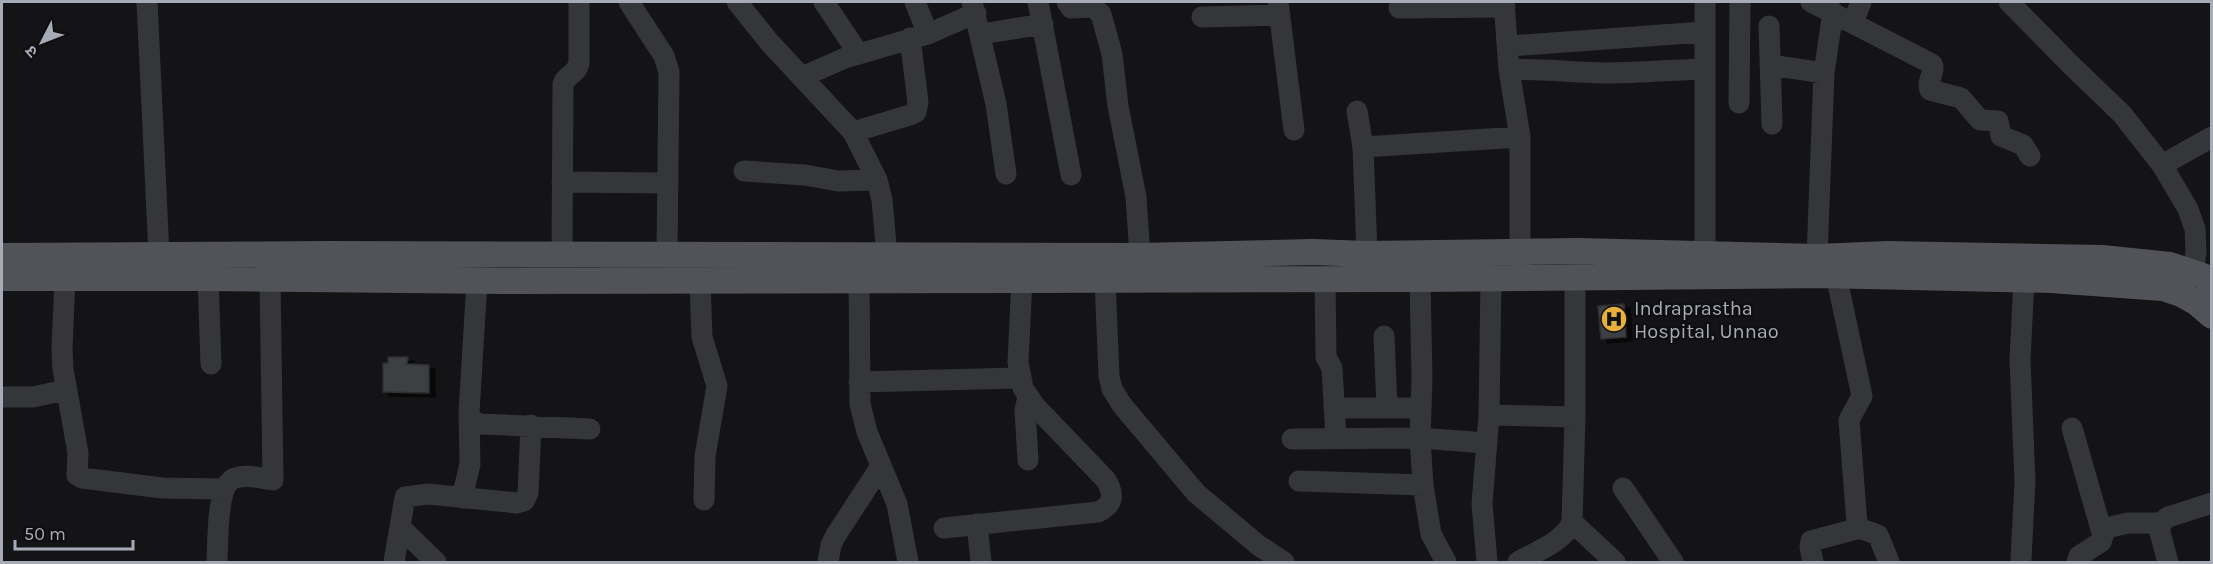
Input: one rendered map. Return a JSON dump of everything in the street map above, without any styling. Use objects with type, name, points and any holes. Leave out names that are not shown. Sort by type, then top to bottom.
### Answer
[{"type":"main road","points":[[2,256],[667,255],[1022,279],[1420,279],[1491,278],[1520,265],[1578,251],[1817,257],[1888,254],[1970,267],[2024,279],[2163,288],[2197,303],[2211,316]]},
{"type":"main road","points":[[2,278],[700,281],[859,268],[887,256],[1140,256],[1313,252],[1520,265],[1575,277],[1836,275],[2102,258],[2170,265],[2205,276]]},
{"type":"main road","points":[[327,254],[327,279]]},
{"type":"street","points":[[147,2],[159,255]]},
{"type":"street","points":[[562,255],[563,84],[577,70],[579,63],[579,2]]},
{"type":"street","points":[[629,2],[664,56],[669,72],[667,255]]},
{"type":"street","points":[[737,2],[771,43],[853,132],[877,180],[882,200],[887,256]]},
{"type":"street","points":[[824,2],[858,53]]},
{"type":"street","points":[[853,132],[916,112],[919,36],[915,2]]},
{"type":"street","points":[[1038,2],[1071,175]]},
{"type":"street","points":[[1067,2],[1071,8],[1093,7],[1101,14],[1112,54],[1118,106],[1136,197],[1140,256]]},
{"type":"street","points":[[1705,2],[1703,32],[1705,254]]},
{"type":"street","points":[[1739,103],[1740,2]]},
{"type":"street","points":[[1811,2],[1932,64],[1934,69],[1930,90],[1960,98],[1980,120],[1998,121],[2001,136],[2023,146],[2030,156]]},
{"type":"street","points":[[1853,23],[1862,2]]},
{"type":"street","points":[[2009,2],[2122,114],[2162,165],[2188,209],[2195,229],[2196,252],[2205,276]]},
{"type":"street","points":[[1399,8],[1505,4],[1509,70],[1520,137],[1520,265]]},
{"type":"street","points":[[802,77],[858,53],[919,36],[974,7],[996,104],[1006,174]]},
{"type":"street","points":[[1202,17],[1279,8],[1294,130]]},
{"type":"street","points":[[1817,257],[1824,73],[1833,12]]},
{"type":"street","points":[[981,34],[1043,24]]},
{"type":"street","points":[[1769,26],[1772,124]]},
{"type":"street","points":[[1509,46],[1703,32]]},
{"type":"street","points":[[1770,65],[1824,73]]},
{"type":"street","points":[[1509,70],[1609,73],[1704,69]]},
{"type":"street","points":[[1357,111],[1363,147],[1367,254]]},
{"type":"street","points":[[1363,147],[1520,137]]},
{"type":"street","points":[[2162,165],[2211,137]]},
{"type":"street","points":[[744,171],[805,175],[829,180],[877,180]]},
{"type":"street","points":[[562,182],[667,183]]},
{"type":"street","points":[[859,268],[860,404],[865,424],[897,504],[908,562]]},
{"type":"street","points":[[1836,275],[1862,396],[1849,420],[1857,522],[1860,528]]},
{"type":"street","points":[[1518,562],[1558,539],[1569,529],[1572,522],[1575,277]]},
{"type":"street","points":[[65,278],[62,349],[65,390],[78,453],[77,473],[80,477],[162,488],[224,489]]},
{"type":"street","points":[[208,278],[211,364]]},
{"type":"street","points":[[1487,562],[1482,504],[1489,415],[1491,278]]},
{"type":"street","points":[[217,562],[224,489],[236,477],[246,476],[273,480],[270,279]]},
{"type":"street","points":[[1022,279],[1017,362],[1024,387],[1028,460]]},
{"type":"street","points":[[1105,279],[1109,376],[1112,389],[1122,405],[1196,493],[1258,545],[1284,562]]},
{"type":"street","points":[[1325,279],[1326,357],[1332,368],[1335,438]]},
{"type":"street","points":[[1420,279],[1422,379],[1420,438],[1423,485],[1431,534],[1446,562]]},
{"type":"street","points":[[2021,559],[2025,459],[2020,360],[2024,279]]},
{"type":"street","points":[[462,498],[470,464],[470,416],[477,281]]},
{"type":"street","points":[[700,281],[702,337],[717,386],[705,456],[704,500]]},
{"type":"street","points":[[1384,336],[1387,408]]},
{"type":"street","points":[[859,382],[1024,387],[1106,480],[1112,493],[1111,502],[1098,512],[944,528]]},
{"type":"street","points":[[2,397],[33,397],[65,390]]},
{"type":"street","points":[[1334,408],[1420,408]]},
{"type":"street","points":[[1489,415],[1575,417]]},
{"type":"street","points":[[470,416],[473,421],[481,424],[590,429]]},
{"type":"street","points":[[394,562],[405,497],[428,495],[517,503],[524,501],[528,493],[531,426]]},
{"type":"street","points":[[2072,428],[2102,529],[2101,542],[2079,556],[2077,562]]},
{"type":"street","points":[[1292,439],[1420,438],[1486,443]]},
{"type":"street","points":[[828,562],[831,545],[836,535],[881,466]]},
{"type":"street","points":[[1299,481],[1423,485]]},
{"type":"street","points":[[1623,488],[1673,562]]},
{"type":"street","points":[[2102,529],[2128,523],[2161,523],[2168,517],[2211,503]]},
{"type":"street","points":[[1572,522],[1615,562]]},
{"type":"street","points":[[2161,523],[2160,533],[2168,562]]},
{"type":"street","points":[[977,524],[981,562]]},
{"type":"street","points":[[401,528],[436,562]]},
{"type":"street","points":[[1813,562],[1809,545],[1811,541],[1860,528],[1878,535],[1889,562]]},
{"type":"building","points":[[1624,304],[1626,337],[1601,339],[1598,306]]},
{"type":"building","points":[[388,357],[408,357],[407,364],[429,365],[429,393],[383,392],[383,363],[388,363]]},
{"type":"place","name":"Indraprastha Hospital, Unnao","points":[[1614,319]]}]
